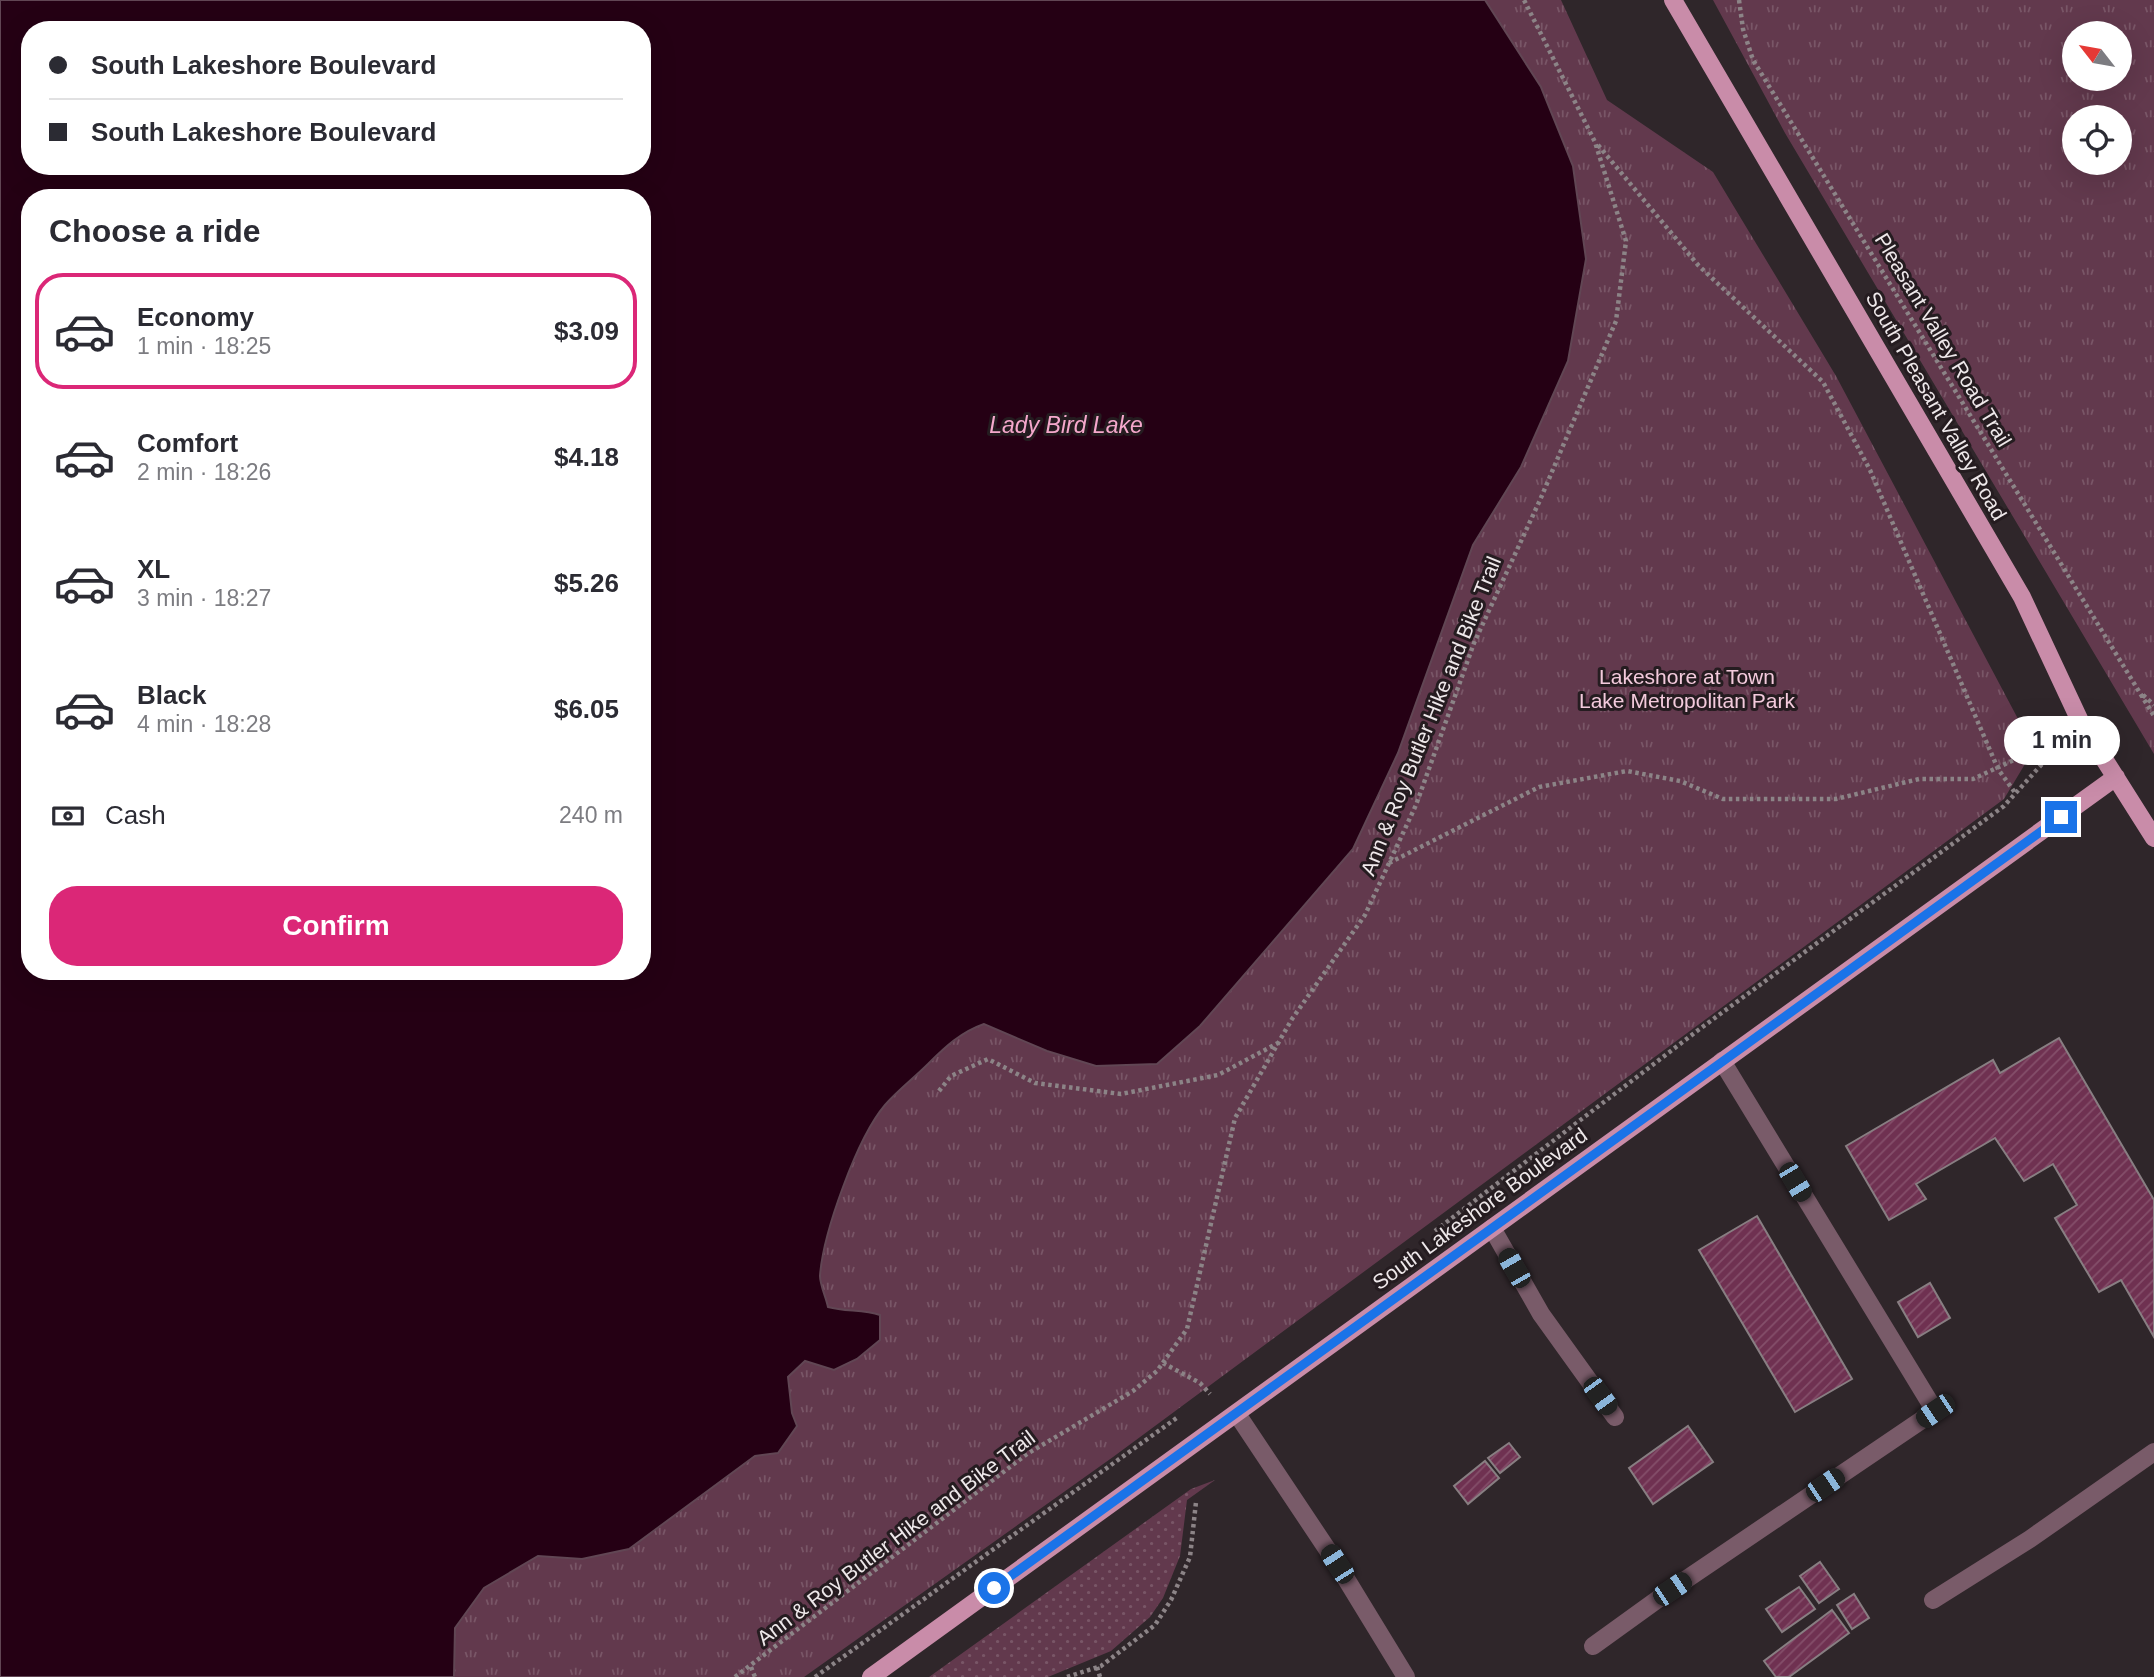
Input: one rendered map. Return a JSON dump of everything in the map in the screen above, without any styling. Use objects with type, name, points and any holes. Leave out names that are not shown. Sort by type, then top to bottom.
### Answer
[{"type":"main road","name":"South Pleasant Valley Road","points":[[1673,0],[2022,597],[2080,721],[2154,838]]},
{"type":"main road","name":"South Lakeshore Boulevard","points":[[871,1677],[2116,777]]},
{"type":"street","points":[[1593,1646],[1683,1581],[1935,1411],[1722,1061]]},
{"type":"street","points":[[1492,1228],[1541,1314],[1615,1417]]},
{"type":"street","points":[[1237,1414],[1337,1564],[1406,1677]]},
{"type":"street","points":[[1933,1600],[2030,1539],[2154,1452]]},
{"type":"path","name":"Ann & Roy Butler Hike and Bike Trail","points":[[735,1677],[751,1668],[1027,1454],[1133,1391],[1163,1363],[1186,1329],[1235,1118],[1278,1042],[1365,915],[1416,805],[1474,643],[1540,500],[1616,321],[1626,241],[1595,142],[1524,0]]},
{"type":"path","name":"Pleasant Valley Road Trail","points":[[1739,0],[1743,29],[1754,60],[2154,716]]},
{"type":"path","points":[[1595,142],[1698,265],[1823,382],[1870,470],[1998,769],[2016,794]]},
{"type":"path","points":[[2137,690],[2154,705]]},
{"type":"path","points":[[1425,1239],[2016,794],[2080,721]]},
{"type":"path","points":[[1389,863],[1539,787],[1627,771],[1679,781],[1723,800],[1836,799],[1919,779],[1973,779],[2031,752]]},
{"type":"path","points":[[939,1091],[951,1076],[988,1059],[1035,1083],[1121,1094],[1218,1075],[1278,1042]]},
{"type":"path","points":[[1163,1363],[1200,1383],[1210,1394]]},
{"type":"path","points":[[1200,1401],[1222,1386]]},
{"type":"path","points":[[815,1677],[1181,1415]]},
{"type":"path","points":[[1067,1677],[1097,1667],[1128,1648],[1155,1625],[1171,1600],[1190,1557],[1196,1502]]},
{"type":"path","points":[[1097,1667],[1100,1677]]},
{"type":"path","points":[[751,1668],[755,1677]]},
{"type":"green space","name":"Lakeshore at Town Lake Metropolitan Park","points":[[1440,0],[1561,0],[1607,100],[1713,172],[1836,376],[2034,749],[2004,799],[1113,1457],[804,1677],[441,1677],[455,1601],[852,1105]]},
{"type":"green space","points":[[1713,0],[2154,0],[2154,754],[1785,133]]},
{"type":"green space","points":[[1215,1480],[1187,1500],[1180,1556],[1163,1598],[1150,1617],[1111,1651],[1048,1677],[929,1677],[1191,1489]]},
{"type":"water","name":"Lady Bird Lake","points":[[0,0],[1485,0],[1541,87],[1573,166],[1586,259],[1568,361],[1521,467],[1473,545],[1398,753],[1353,849],[1200,1026],[1157,1064],[1096,1066],[1047,1051],[984,1024],[968,1031],[947,1046],[885,1105],[874,1120],[853,1162],[827,1236],[820,1276],[828,1307],[880,1315],[880,1340],[857,1359],[834,1370],[805,1361],[788,1377],[792,1413],[797,1426],[778,1453],[755,1456],[629,1549],[582,1559],[538,1556],[484,1588],[455,1628],[454,1677],[0,1677]]},
{"type":"building","points":[[2059,1038],[2154,1200],[2154,1337],[2121,1280],[2099,1292],[2055,1218],[2077,1205],[2053,1164],[2024,1181],[1995,1138],[1916,1184],[1926,1199],[1889,1220],[1846,1146],[1993,1060],[2000,1073]]},
{"type":"building","points":[[1757,1216],[1852,1379],[1795,1412],[1699,1250]]},
{"type":"building","points":[[1930,1283],[1950,1318],[1918,1337],[1898,1302]]},
{"type":"building","points":[[1688,1426],[1713,1462],[1653,1504],[1629,1468]]},
{"type":"building","points":[[1509,1443],[1520,1457],[1500,1473],[1488,1458]]},
{"type":"building","points":[[1485,1461],[1499,1478],[1468,1504],[1454,1486]]},
{"type":"building","points":[[1820,1562],[1839,1589],[1819,1603],[1800,1576]]},
{"type":"building","points":[[1799,1587],[1815,1609],[1782,1632],[1766,1609]]},
{"type":"building","points":[[1854,1594],[1869,1618],[1852,1629],[1837,1605]]},
{"type":"building","points":[[1832,1610],[1849,1633],[1789,1677],[1776,1677],[1764,1661]]},
{"type":"route","points":[[994,1588],[2061,817]]}]
